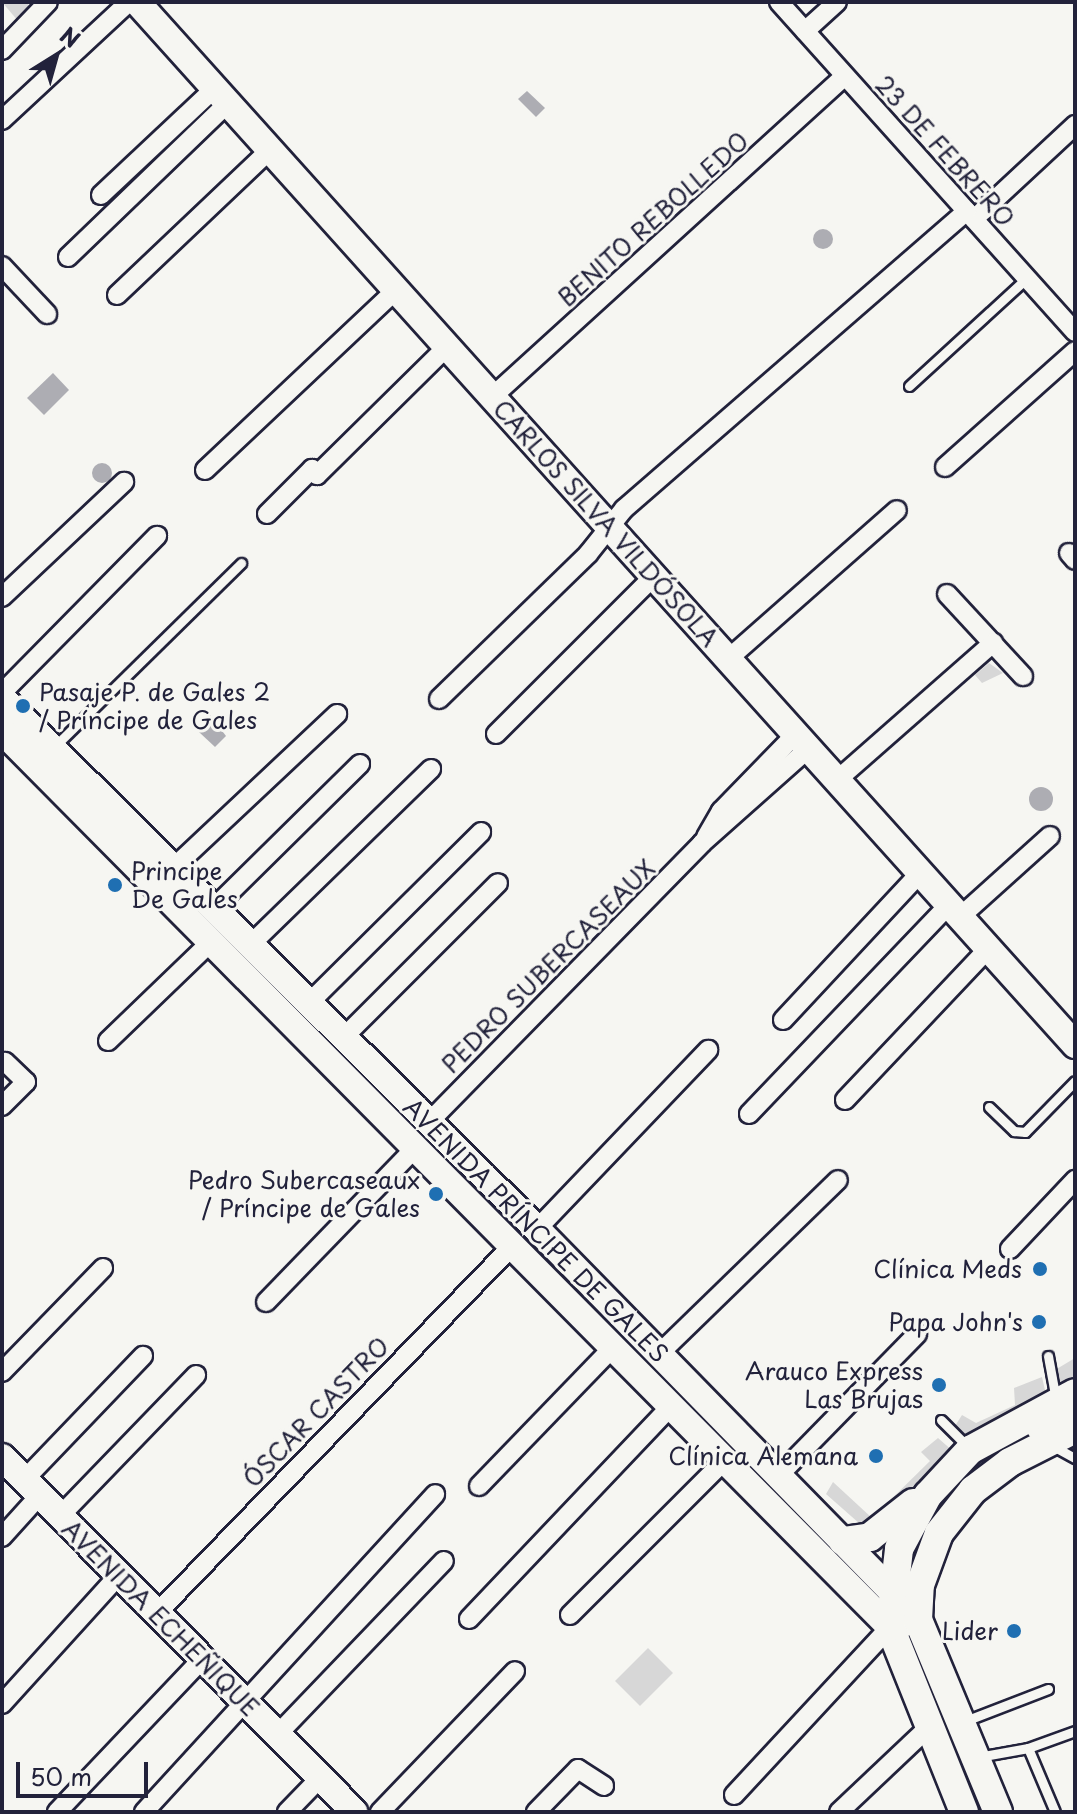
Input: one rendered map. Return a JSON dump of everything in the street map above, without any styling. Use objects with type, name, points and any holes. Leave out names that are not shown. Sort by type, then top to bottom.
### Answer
[{"type":"main road","name":"CARLOS SILVA VILDÓSOLA","points":[[137,2],[1075,1045]]},
{"type":"main road","name":"AVENIDA PRÍNCIPE DE GALES","points":[[2,695],[171,870],[537,1229],[780,1474],[918,1620],[998,1812]]},
{"type":"main road","name":"AVENIDA PRÍNCIPE DE GALES","points":[[5,739],[211,942],[890,1627],[964,1812]]},
{"type":"main road","points":[[843,1541],[862,1540],[884,1529],[941,1478],[1069,1402]]},
{"type":"main road","points":[[941,1478],[902,1539],[890,1590],[890,1627],[918,1620],[923,1570],[944,1524],[997,1470],[1075,1429]]},
{"type":"main road","name":"AVENIDA ECHEÑIQUE","points":[[2,1457],[354,1812]]},
{"type":"street","points":[[2,50],[48,2]]},
{"type":"street","points":[[2,120],[129,2]]},
{"type":"street","name":"23 DE FEBRERO","points":[[779,2],[1027,278],[1068,310],[1075,332]]},
{"type":"street","points":[[805,31],[837,2]]},
{"type":"street","name":"BENITO REBOLLEDO","points":[[492,397],[845,76]]},
{"type":"street","points":[[101,195],[221,96]]},
{"type":"street","points":[[68,257],[221,96]]},
{"type":"street","points":[[439,699],[610,528],[624,509],[1075,125]]},
{"type":"street","points":[[117,295],[270,150]]},
{"type":"street","points":[[2,266],[47,314]]},
{"type":"street","points":[[205,470],[396,290]]},
{"type":"street","points":[[267,514],[312,469],[317,475],[447,347]]},
{"type":"street","points":[[945,467],[1075,351]]},
{"type":"street","points":[[2,597],[124,482]]},
{"type":"street","points":[[728,659],[897,510]]},
{"type":"street","points":[[2,695],[157,536]]},
{"type":"street","points":[[496,734],[654,576]]},
{"type":"street","points":[[947,594],[1023,676]]},
{"type":"street","points":[[837,780],[993,643]]},
{"type":"street","points":[[171,870],[337,714]]},
{"type":"street","name":"PEDRO SUBERCASEAUX","points":[[428,1123],[702,843],[721,811],[802,741]]},
{"type":"street","points":[[212,910],[360,764]]},
{"type":"street","points":[[249,946],[431,769]]},
{"type":"street","points":[[308,1004],[481,832]]},
{"type":"street","points":[[749,1114],[954,911],[1050,836]]},
{"type":"street","points":[[783,1020],[920,873]]},
{"type":"street","points":[[343,1038],[498,883]]},
{"type":"street","points":[[108,1041],[211,942]]},
{"type":"street","points":[[845,1100],[988,949]]},
{"type":"street","points":[[537,1229],[708,1050]]},
{"type":"street","points":[[2,1106],[26,1082],[5,1062]]},
{"type":"street","points":[[266,1302],[415,1148]]},
{"type":"street","points":[[660,1353],[838,1180]]},
{"type":"street","points":[[1010,1249],[1075,1180]]},
{"type":"street","name":"ÓSCAR CASTRO","points":[[157,1613],[512,1246]]},
{"type":"street","points":[[2,1372],[103,1268]]},
{"type":"street","points":[[780,1474],[917,1334]]},
{"type":"street","points":[[479,1486],[613,1347]]},
{"type":"street","points":[[2,1537],[32,1488],[143,1356]]},
{"type":"street","points":[[60,1516],[196,1375]]},
{"type":"street","points":[[469,1619],[671,1406]]},
{"type":"street","points":[[570,1615],[725,1460]]},
{"type":"street","points":[[144,1812],[435,1494]]},
{"type":"street","points":[[277,1735],[444,1561]]},
{"type":"street","points":[[2,1704],[119,1575]]},
{"type":"street","points":[[734,1795],[890,1627]]},
{"type":"street","points":[[57,1812],[202,1659]]},
{"type":"street","points":[[380,1812],[515,1671]]},
{"type":"street","points":[[839,1812],[929,1727]]},
{"type":"street","points":[[536,1812],[578,1769],[604,1786]]},
{"type":"street","points":[[287,1812],[320,1778]]},
{"type":"lane","points":[[909,386],[1027,278]]},
{"type":"lane","points":[[53,748],[241,563]]},
{"type":"lane","points":[[989,1107],[1014,1131],[1025,1132],[1075,1081]]},
{"type":"lane","points":[[1048,1356],[1069,1402]]},
{"type":"lane","points":[[941,1420],[984,1450]]},
{"type":"lane","points":[[1046,1443],[1075,1458]]},
{"type":"lane","points":[[961,1723],[1048,1689]]},
{"type":"lane","points":[[975,1757],[1028,1748],[1075,1731]]},
{"type":"lane","points":[[1028,1748],[1055,1812]]},
{"type":"shaded area","points":[[2,2],[28,2],[29,10],[18,21]]},
{"type":"shaded area","points":[[527,91],[545,108],[536,117],[518,99]]},
{"type":"shaded area","points":[[823,229],[830,232],[833,239],[830,246],[823,249],[816,246],[813,239],[816,232]]},
{"type":"shaded area","points":[[53,373],[69,390],[44,415],[27,398]]},
{"type":"shaded area","points":[[98,463],[106,463],[112,473],[106,483],[98,483],[92,477],[92,469]]},
{"type":"shaded area","points":[[989,663],[1003,673],[982,683],[975,675]]},
{"type":"shaded area","points":[[208,712],[226,736],[215,747],[199,732]]},
{"type":"shaded area","points":[[1041,787],[1049,791],[1053,799],[1049,807],[1041,811],[1033,807],[1029,799],[1033,791]]},
{"type":"shaded area","points":[[1075,1358],[1075,1385],[1060,1392],[1055,1370]]},
{"type":"shaded area","points":[[1042,1377],[1047,1399],[969,1440],[955,1426],[962,1415],[976,1423],[1015,1405],[1014,1388]]},
{"type":"shaded area","points":[[938,1438],[954,1452],[868,1531],[826,1494],[833,1482],[872,1518],[930,1461],[921,1452]]},
{"type":"shaded area","points":[[991,1451],[998,1461],[914,1581],[909,1565],[921,1528],[942,1495]]},
{"type":"shaded area","points":[[648,1648],[673,1673],[640,1706],[615,1681]]},
{"type":"place","name":"Pasaje P. de Gales 2 / Príncipe de Gales","points":[[23,706]]},
{"type":"place","name":"Principe De Gales","points":[[115,885]]},
{"type":"place","name":"Pedro Subercaseaux / Príncipe de Gales","points":[[436,1194]]},
{"type":"place","name":"Clínica Meds","points":[[1040,1269]]},
{"type":"place","name":"Papa John's","points":[[1039,1322]]},
{"type":"place","name":"Arauco Express Las Brujas","points":[[939,1385]]},
{"type":"place","name":"Clínica Alemana","points":[[876,1456]]},
{"type":"place","name":"Lider","points":[[1014,1631]]}]
